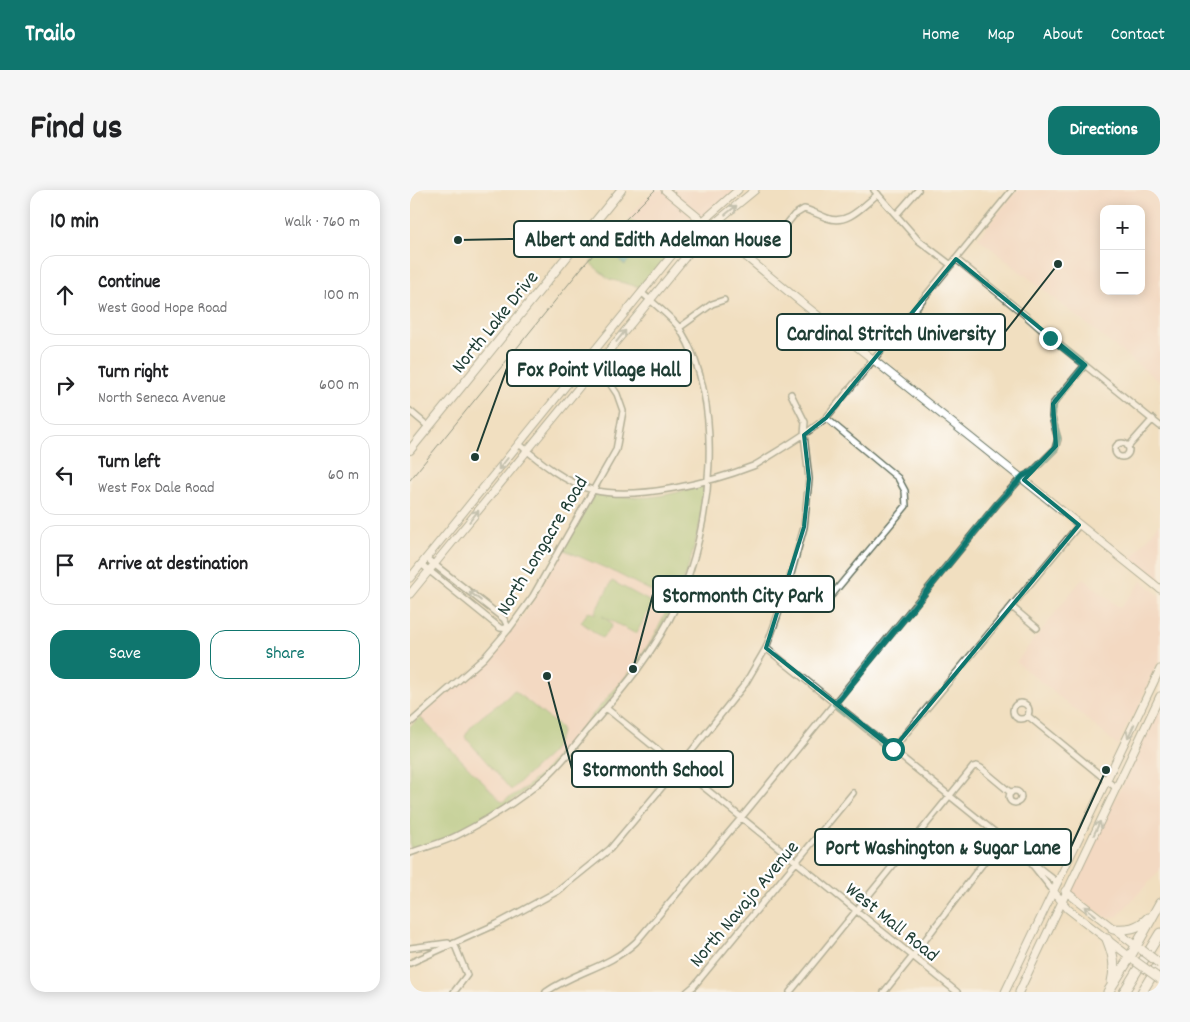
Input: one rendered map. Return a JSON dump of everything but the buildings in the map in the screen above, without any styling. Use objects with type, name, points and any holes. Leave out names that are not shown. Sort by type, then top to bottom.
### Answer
[{"type":"highway","points":[[1113,929],[1128,930],[1142,924],[1158,906]]},
{"type":"highway","points":[[1108,991],[1133,959],[1158,906]]},
{"type":"highway","points":[[1124,992],[1160,933]]},
{"type":"highway","points":[[1106,939],[1115,966],[1108,991]]},
{"type":"highway","points":[[1142,992],[1160,963]]},
{"type":"main road","name":"North Lake Drive","points":[[410,450],[621,190]]},
{"type":"main road","points":[[1139,948],[1160,963]]},
{"type":"main road","points":[[1133,959],[1160,979]]},
{"type":"street","points":[[665,190],[873,360],[1160,589]]},
{"type":"street","points":[[410,578],[676,250],[703,221],[738,190]]},
{"type":"street","points":[[410,594],[710,227],[756,190]]},
{"type":"street","points":[[896,215],[918,190]]},
{"type":"street","points":[[519,444],[562,476],[592,490],[626,494],[644,493],[708,480],[754,465],[804,435],[826,418],[1012,190]]},
{"type":"street","points":[[786,224],[794,214],[804,209],[828,219],[838,221],[846,219],[876,192],[918,240],[950,265]]},
{"type":"street","points":[[676,250],[685,257]]},
{"type":"street","points":[[956,259],[1025,315],[1050,338],[1160,426]]},
{"type":"street","points":[[410,853],[455,836],[511,804],[554,770],[606,708],[653,647],[677,604],[701,533],[708,480],[710,446],[705,396],[695,357],[679,328],[642,293]]},
{"type":"street","points":[[679,328],[712,304],[724,300]]},
{"type":"street","name":"North Longacre Road","points":[[410,723],[484,658],[509,629],[533,596],[616,450],[622,425],[623,410],[617,394],[605,376],[587,359]]},
{"type":"street","points":[[546,992],[565,981],[610,962],[636,942],[741,818],[998,503],[1022,478],[1032,472],[1056,446],[1058,438],[1052,417],[1054,404],[1085,365]]},
{"type":"street","points":[[410,963],[497,924],[558,891],[610,849],[745,684],[766,648],[786,592],[804,528],[809,479],[804,435],[805,422],[791,394]]},
{"type":"street","points":[[547,409],[555,416]]},
{"type":"street","points":[[410,411],[429,427]]},
{"type":"street","points":[[786,592],[808,599],[831,596],[906,506],[904,491],[898,478],[826,418]]},
{"type":"street","points":[[1128,447],[1153,420]]},
{"type":"street","points":[[454,524],[461,532]]},
{"type":"street","points":[[893,749],[1080,525]]},
{"type":"street","points":[[440,540],[448,547]]},
{"type":"street","points":[[424,561],[504,619],[509,629]]},
{"type":"street","points":[[432,567],[500,628],[509,629]]},
{"type":"street","points":[[1012,607],[1037,628]]},
{"type":"street","points":[[766,648],[1026,856],[1067,893],[1139,948]]},
{"type":"street","points":[[1005,992],[1026,952],[1160,670]]},
{"type":"street","points":[[1019,992],[1160,696]]},
{"type":"street","name":"West Mall Road","points":[[606,708],[957,992]]},
{"type":"street","points":[[1028,716],[1116,788]]},
{"type":"street","points":[[1124,746],[1133,752]]},
{"type":"street","points":[[790,992],[949,795],[975,766],[1011,793]]},
{"type":"street","name":"North Navajo Avenue","points":[[687,992],[694,986],[853,793]]},
{"type":"street","points":[[884,992],[1002,838]]},
{"type":"street","points":[[1026,856],[1062,902],[1133,959]]},
{"type":"street","points":[[1036,929],[1047,935]]},
{"type":"street","points":[[410,948],[454,943]]},
{"type":"street","points":[[454,943],[467,975],[454,992]]},
{"type":"street","points":[[1026,952],[1036,957]]},
{"type":"highlighted area","points":[[956,259],[1085,365],[1053,404],[1056,446],[1024,480],[1079,525],[893,749],[766,648],[804,527],[809,479],[804,435],[826,418]]},
{"type":"shaded area","points":[[655,190],[738,190],[674,253],[628,217]]},
{"type":"shaded area","points":[[1017,190],[1160,190],[1160,382],[978,238]]},
{"type":"shaded area","points":[[1160,523],[1160,583],[1131,559]]},
{"type":"shaded area","points":[[562,549],[610,570],[672,601],[645,650],[605,702],[542,773],[525,788],[502,803],[420,717],[498,648],[531,605]]},
{"type":"shaded area","points":[[1083,578],[1120,608],[1142,581],[1160,596],[1160,661],[1151,675],[1139,706],[1126,727],[1118,746],[1016,662]]},
{"type":"shaded area","points":[[1160,707],[1160,870],[1118,916],[1107,918],[1074,894],[1072,887],[1140,750],[1139,747],[1147,729]]},
{"type":"green space","points":[[631,220],[673,252],[643,288],[609,279],[590,263]]},
{"type":"green space","points":[[700,486],[704,488],[705,493],[696,540],[672,606],[662,626],[638,663],[578,740],[544,775],[512,801],[488,816],[437,842],[419,848],[410,847],[410,726],[420,717],[502,802],[525,788],[542,773],[629,673],[655,635],[671,601],[610,570],[562,549],[593,497],[601,493],[631,497],[657,496]]},
{"type":"green space","points":[[612,581],[653,603],[636,634],[602,616],[612,626],[602,638],[581,622],[588,612],[597,614],[595,612]]},
{"type":"green space","points":[[514,690],[561,728],[561,731],[558,741],[550,754],[511,790],[465,737],[480,718],[502,702]]},
{"type":"water","points":[[627,235],[634,241],[630,247],[636,251],[625,265],[619,260],[623,255],[616,249]]},
{"type":"railway","points":[[410,480],[584,265],[655,190]]},
{"type":"place","name":"Albert and Edith Adelman House","points":[[458,240]]},
{"type":"place","name":"Cardinal Stritch University","points":[[1058,264]]},
{"type":"place","name":"Fox Point Village Hall","points":[[475,457]]},
{"type":"place","name":"Stormonth City Park","points":[[633,669]]},
{"type":"place","name":"Stormonth School","points":[[547,676]]},
{"type":"place","name":"Port Washington & Sugar Lane","points":[[1106,770]]},
{"type":"route","points":[[893,749],[835,704],[998,503],[1023,476],[1030,474],[1055,449],[1058,442],[1058,434],[1052,417],[1054,404],[1085,365],[1050,338]]}]
